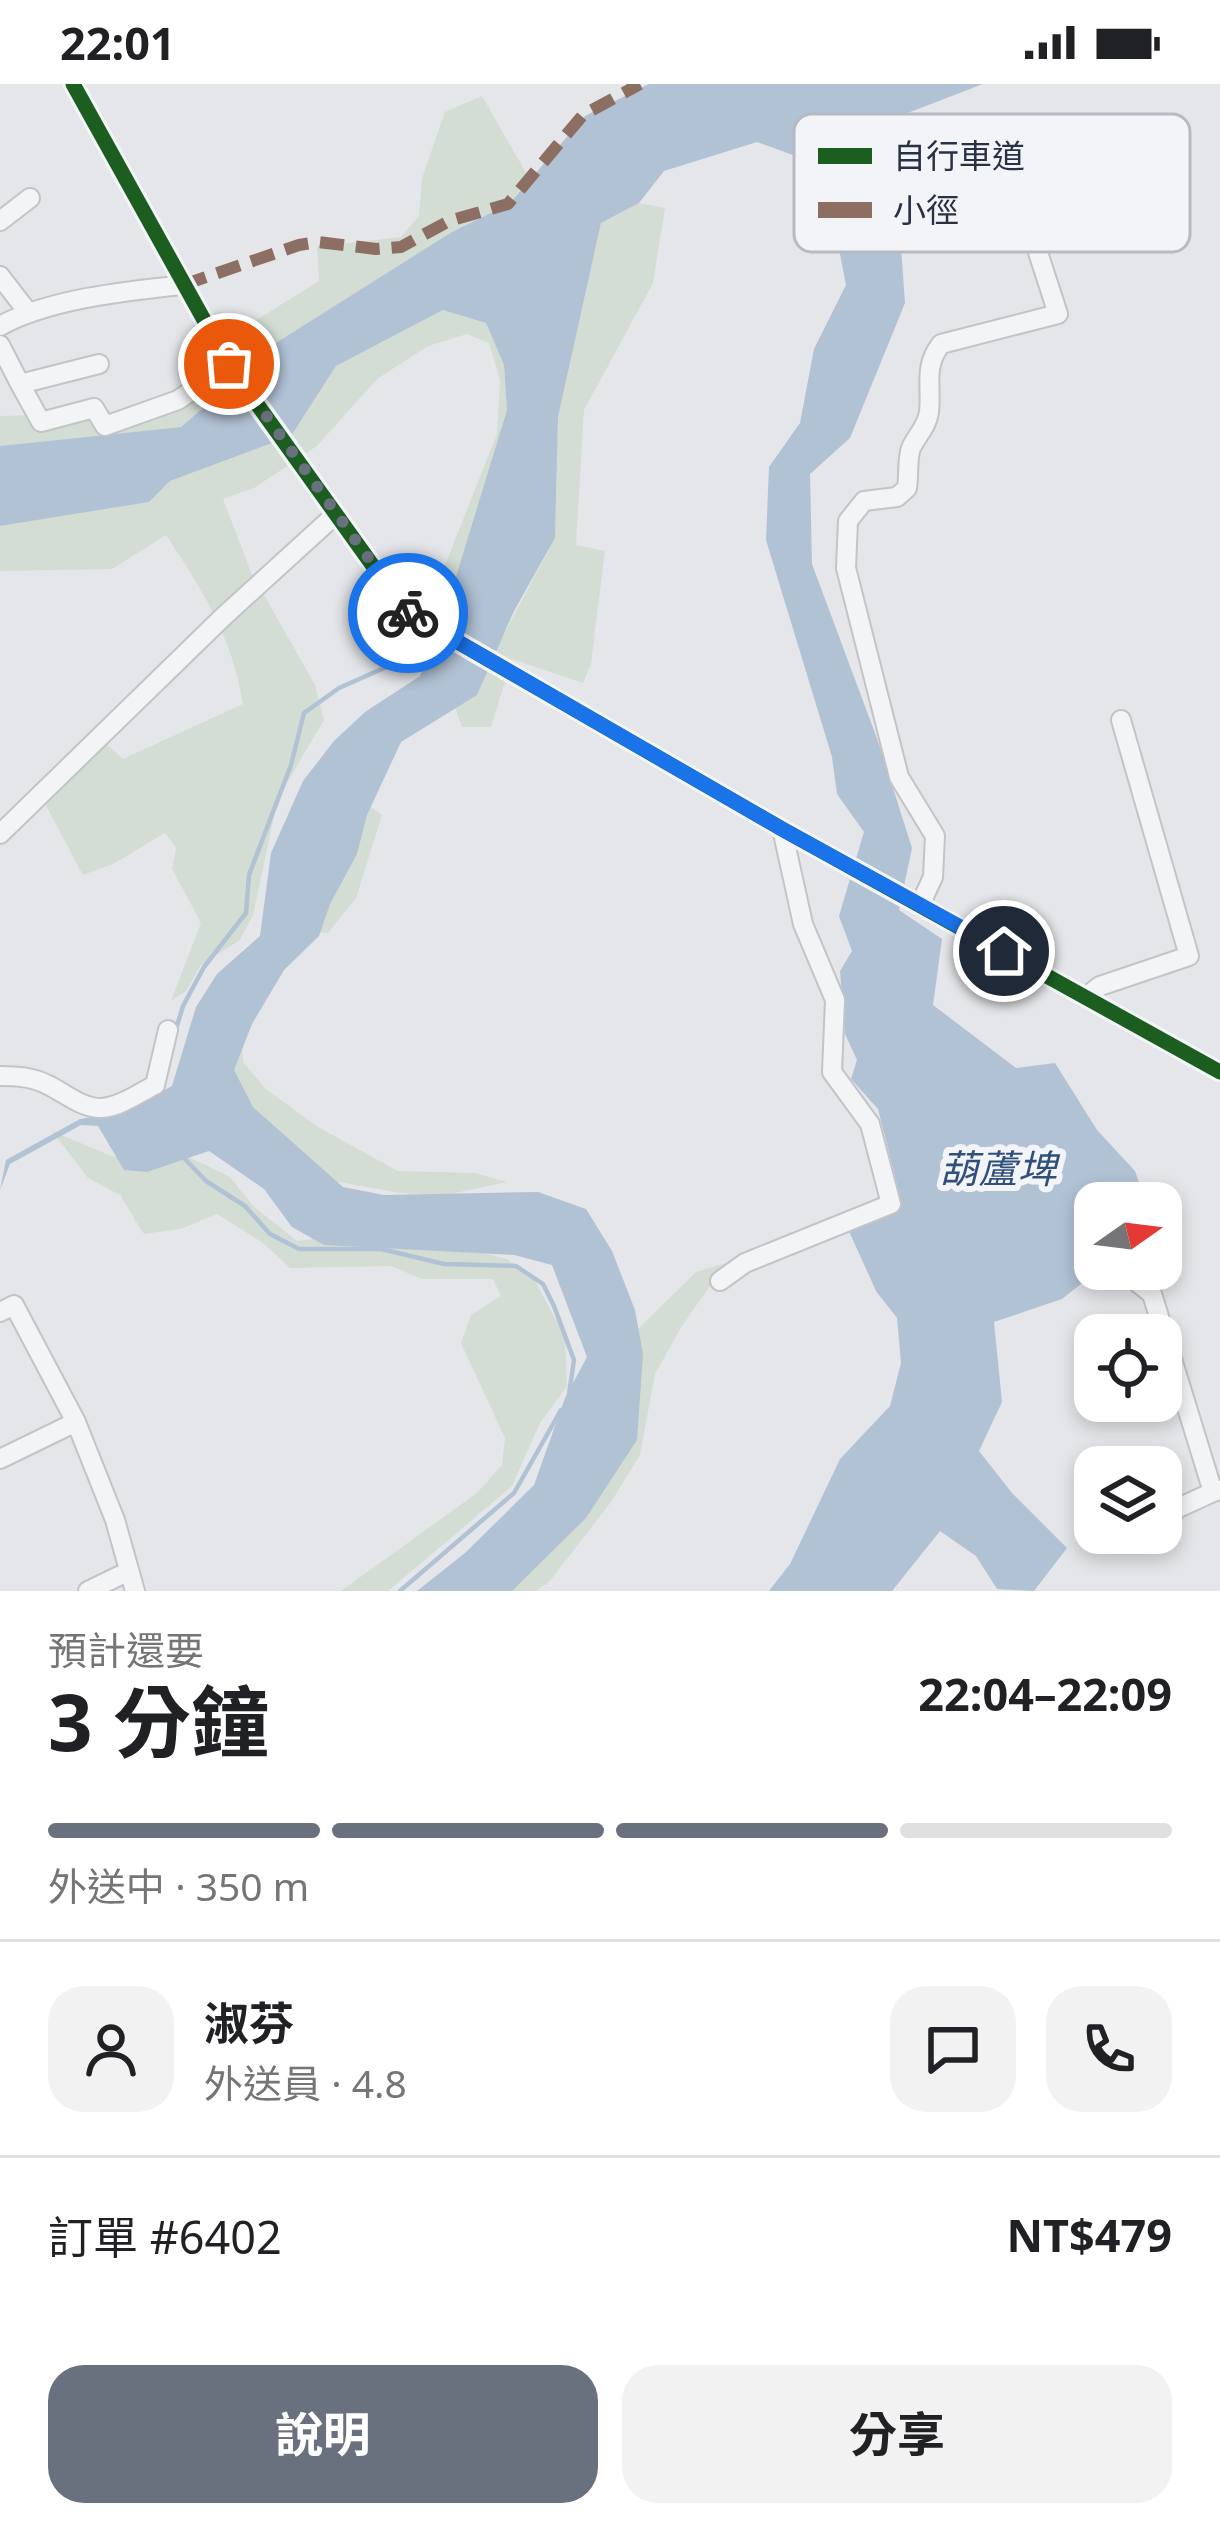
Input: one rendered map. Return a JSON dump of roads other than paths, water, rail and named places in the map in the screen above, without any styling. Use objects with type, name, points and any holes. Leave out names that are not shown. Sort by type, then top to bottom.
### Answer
[{"type":"street","points":[[73,84],[229,364],[406,612],[782,829],[1220,1072]]},
{"type":"street","points":[[0,221],[30,199]]},
{"type":"street","points":[[920,905],[933,877],[935,836],[899,777],[846,568],[848,521],[864,501],[897,497],[908,488],[909,452],[925,428],[927,375],[940,344],[1058,314],[1038,252]]},
{"type":"street","points":[[0,276],[27,311]]},
{"type":"street","points":[[0,326],[27,311],[183,285]]},
{"type":"street","points":[[0,345],[41,422],[94,408],[105,426],[178,400],[229,364]]},
{"type":"street","points":[[20,384],[99,364]]},
{"type":"street","points":[[0,834],[336,514]]},
{"type":"street","points":[[1087,996],[1100,986],[1189,956],[1121,720]]},
{"type":"street","points":[[720,1281],[745,1263],[891,1204],[870,1124],[832,1072],[835,1000],[802,924],[782,829]]},
{"type":"street","points":[[0,1076],[45,1082],[75,1102],[98,1108],[117,1105],[155,1085],[168,1030]]},
{"type":"street","points":[[1147,1290],[1217,1491],[1182,1506]]},
{"type":"street","points":[[0,1312],[14,1305],[76,1422],[116,1520],[135,1591]]},
{"type":"street","points":[[0,1459],[76,1422]]},
{"type":"street","points":[[88,1591],[127,1572]]},
{"type":"water","name":"葫蘆埤","points":[[649,84],[983,84],[905,114],[794,114],[794,155],[757,142],[664,171],[639,203],[601,223],[558,417],[555,538],[514,611],[477,695],[401,742],[319,936],[284,970],[252,1024],[234,1070],[253,1107],[343,1187],[384,1195],[538,1192],[586,1209],[612,1251],[635,1310],[643,1354],[637,1440],[586,1518],[512,1591],[417,1591],[465,1553],[534,1485],[565,1398],[587,1357],[552,1265],[514,1255],[324,1245],[292,1227],[264,1189],[209,1151],[147,1172],[124,1170],[98,1126],[81,1125],[10,1164],[0,1190],[6,1160],[80,1119],[125,1111],[172,1086],[196,1007],[217,974],[260,936],[271,853],[303,781],[334,741],[365,712],[420,676],[448,603],[507,410],[504,365],[486,323],[443,310],[336,366],[291,436],[170,481],[149,502],[0,526],[0,446],[181,427],[279,341],[452,232],[509,204],[585,116]]},
{"type":"water","name":"葫蘆埤","points":[[840,252],[901,252],[905,303],[850,438],[810,474],[812,564],[912,848],[899,910],[942,939],[933,1005],[1016,1068],[1055,1063],[1097,1130],[1135,1171],[1139,1182],[1074,1182],[1074,1290],[1062,1299],[994,1322],[1002,1402],[979,1451],[1012,1493],[1067,1548],[1034,1591],[997,1589],[976,1556],[940,1531],[892,1591],[769,1591],[790,1564],[840,1459],[890,1406],[901,1363],[897,1318],[876,1291],[848,1229],[902,1204],[878,1109],[851,1079],[857,1060],[845,1034],[840,971],[852,951],[839,916],[864,832],[837,794],[832,757],[766,540],[769,467],[800,423],[814,349],[846,285]]},
{"type":"waterway","points":[[176,1029],[204,967],[246,913],[249,875],[291,765],[304,713],[339,688],[436,641]]},
{"type":"waterway","points":[[184,1158],[206,1181],[245,1206],[270,1234],[299,1249],[381,1249],[444,1264],[516,1266],[543,1284],[554,1306],[574,1360],[569,1394]]},
{"type":"waterway","points":[[400,1591],[514,1493],[561,1410]]}]
